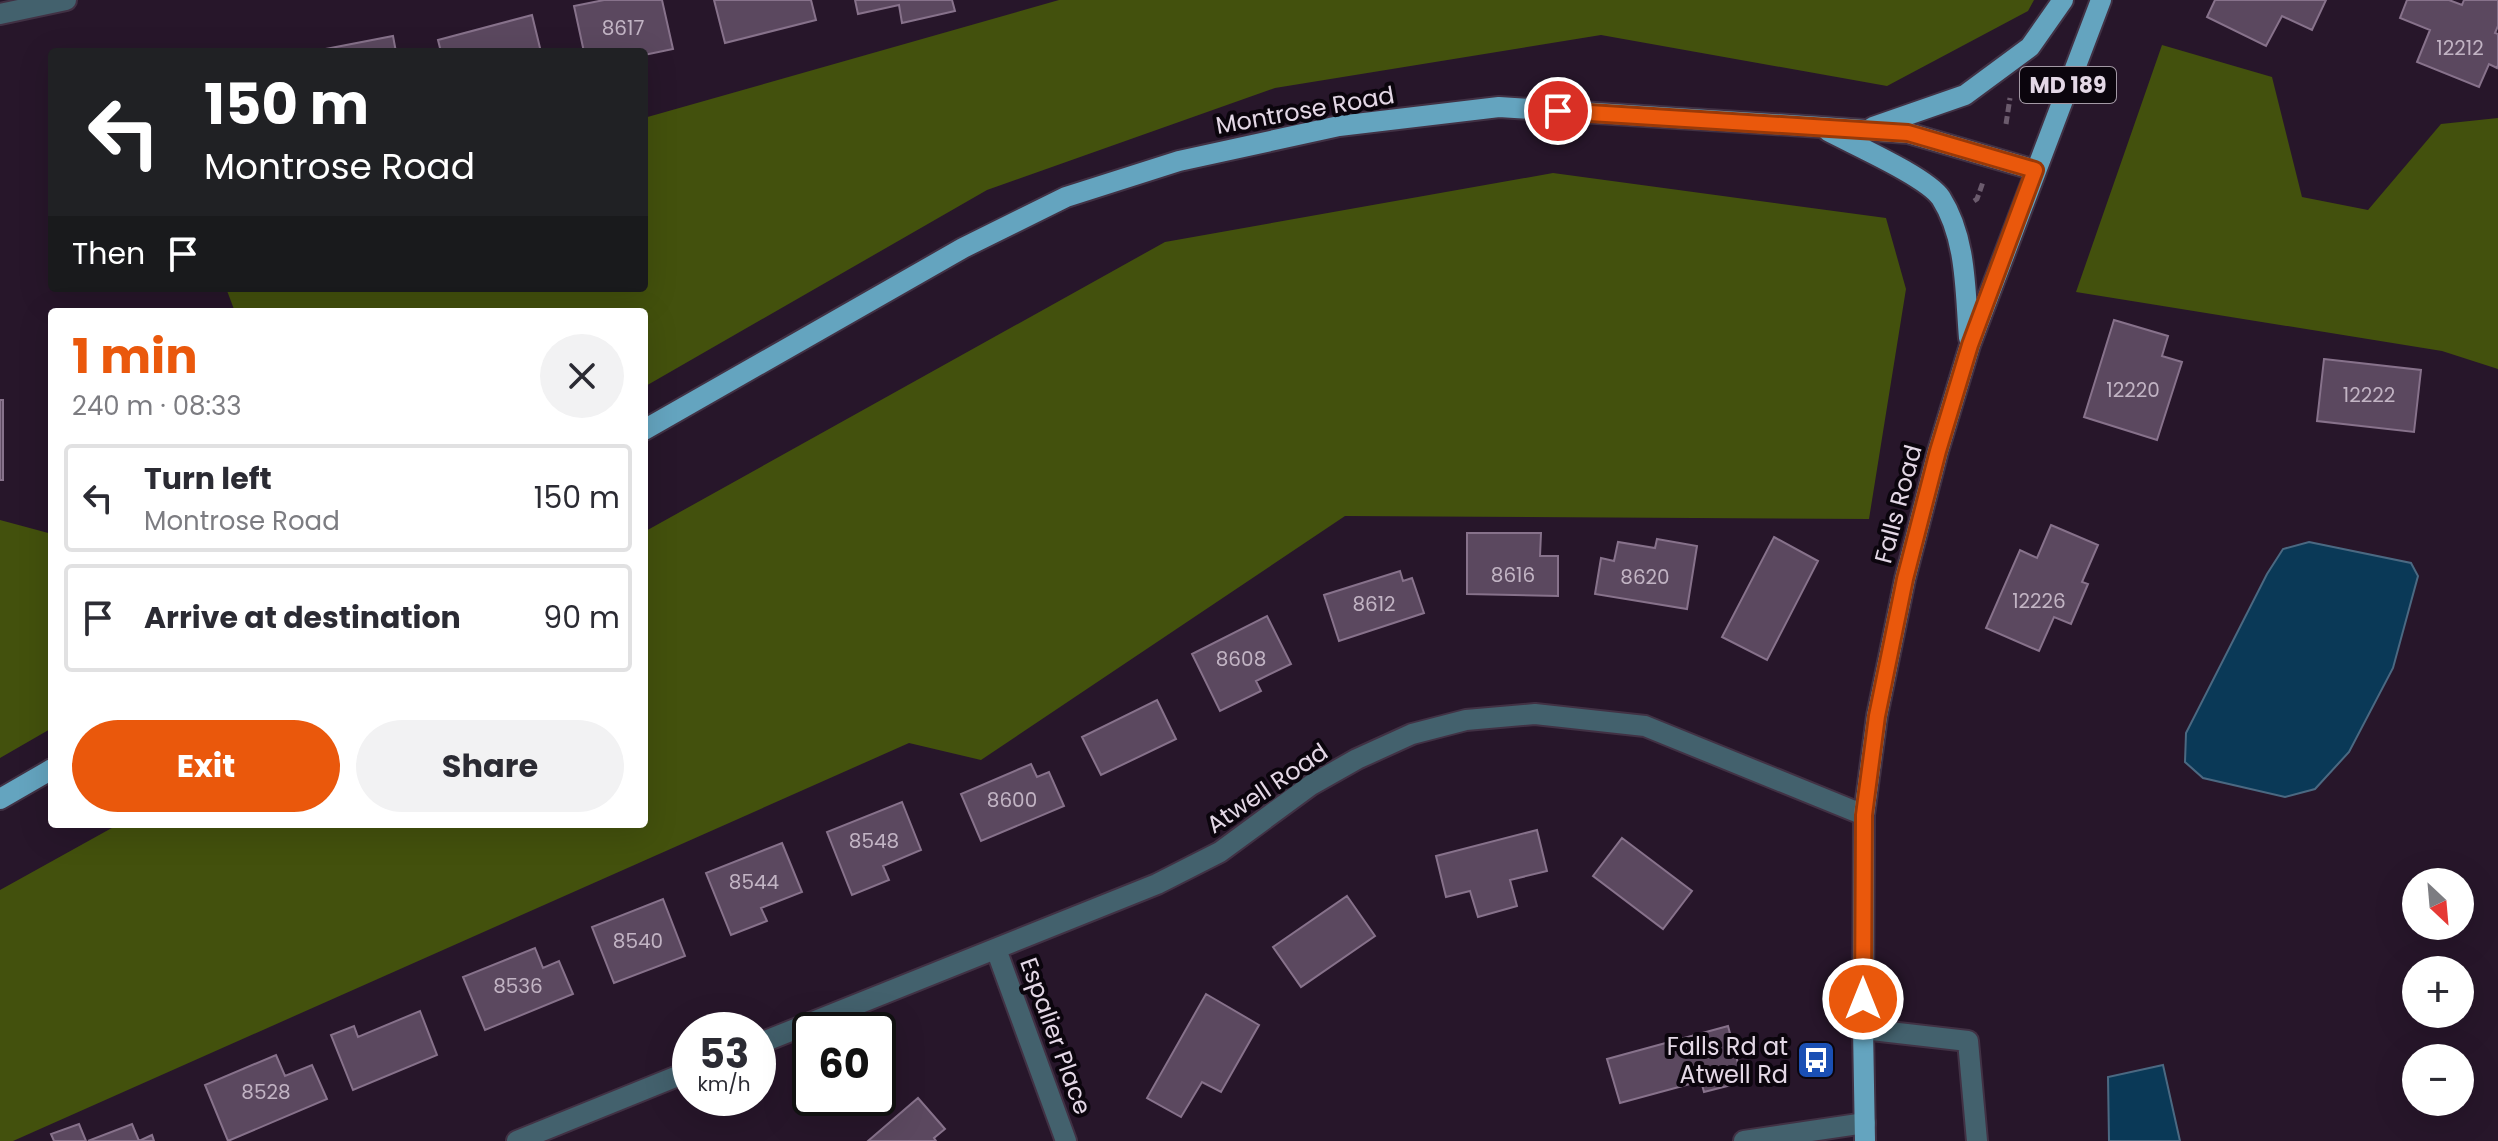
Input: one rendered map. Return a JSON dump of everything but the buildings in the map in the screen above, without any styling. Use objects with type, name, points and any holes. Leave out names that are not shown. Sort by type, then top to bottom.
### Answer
[{"type":"main road","points":[[1865,130],[1965,95],[2030,47],[2063,0]]},
{"type":"main road","name":"Falls Road","points":[[1865,1132],[1864,815],[1877,716],[1905,579],[1938,451],[1970,345],[2101,0]]},
{"type":"main road","name":"Montrose Road","points":[[648,428],[963,248],[1066,197],[1179,161],[1339,126],[1499,107],[1821,127],[1908,133],[2035,170]]},
{"type":"main road","points":[[1821,127],[1923,182],[1940,197],[1960,244],[1970,345]]},
{"type":"main road","points":[[0,799],[48,771]]},
{"type":"street","points":[[0,14],[66,0]]},
{"type":"street","name":"Atwell Road","points":[[776,1037],[1157,884],[1220,852],[1311,785],[1357,759],[1412,734],[1466,720],[1535,714],[1645,726],[1864,815]]},
{"type":"street","name":"Espalier Place","points":[[996,949],[1066,1141]]},
{"type":"street","points":[[1863,1029],[1968,1041],[1977,1141]]},
{"type":"street","points":[[517,1141],[672,1078]]},
{"type":"street","points":[[1744,1141],[1865,1132]]},
{"type":"path","points":[[2003,87],[2010,98],[2006,124]]},
{"type":"path","points":[[1966,205],[1977,199],[1985,177]]},
{"type":"green space","points":[[1059,0],[2034,0],[2028,11],[1887,86],[1601,35],[1275,88],[987,190],[648,385],[648,308],[234,308],[228,292],[648,292],[648,117]]},
{"type":"green space","points":[[2162,45],[2272,77],[2302,197],[2368,210],[2441,124],[2498,118],[2498,369],[2442,351],[2076,292]]},
{"type":"green space","points":[[1553,173],[1886,218],[1906,289],[1869,519],[1345,516],[981,760],[909,743],[13,1141],[0,1141],[0,890],[112,828],[648,828],[648,530],[1165,242]]},
{"type":"green space","points":[[0,520],[48,533],[48,730],[0,758]]},
{"type":"water","points":[[2309,542],[2411,563],[2418,576],[2393,668],[2349,752],[2315,789],[2285,797],[2203,778],[2185,762],[2186,733],[2267,574],[2283,549]]},
{"type":"water","points":[[2163,1065],[2180,1141],[2109,1141],[2108,1077]]},
{"type":"place","name":"Falls Rd at Atwell Rd","points":[[1816,1060]]},
{"type":"route","points":[[1558,111],[1908,133],[2035,170],[1970,345],[1938,451],[1905,579],[1877,716],[1864,815],[1863,999]]}]
